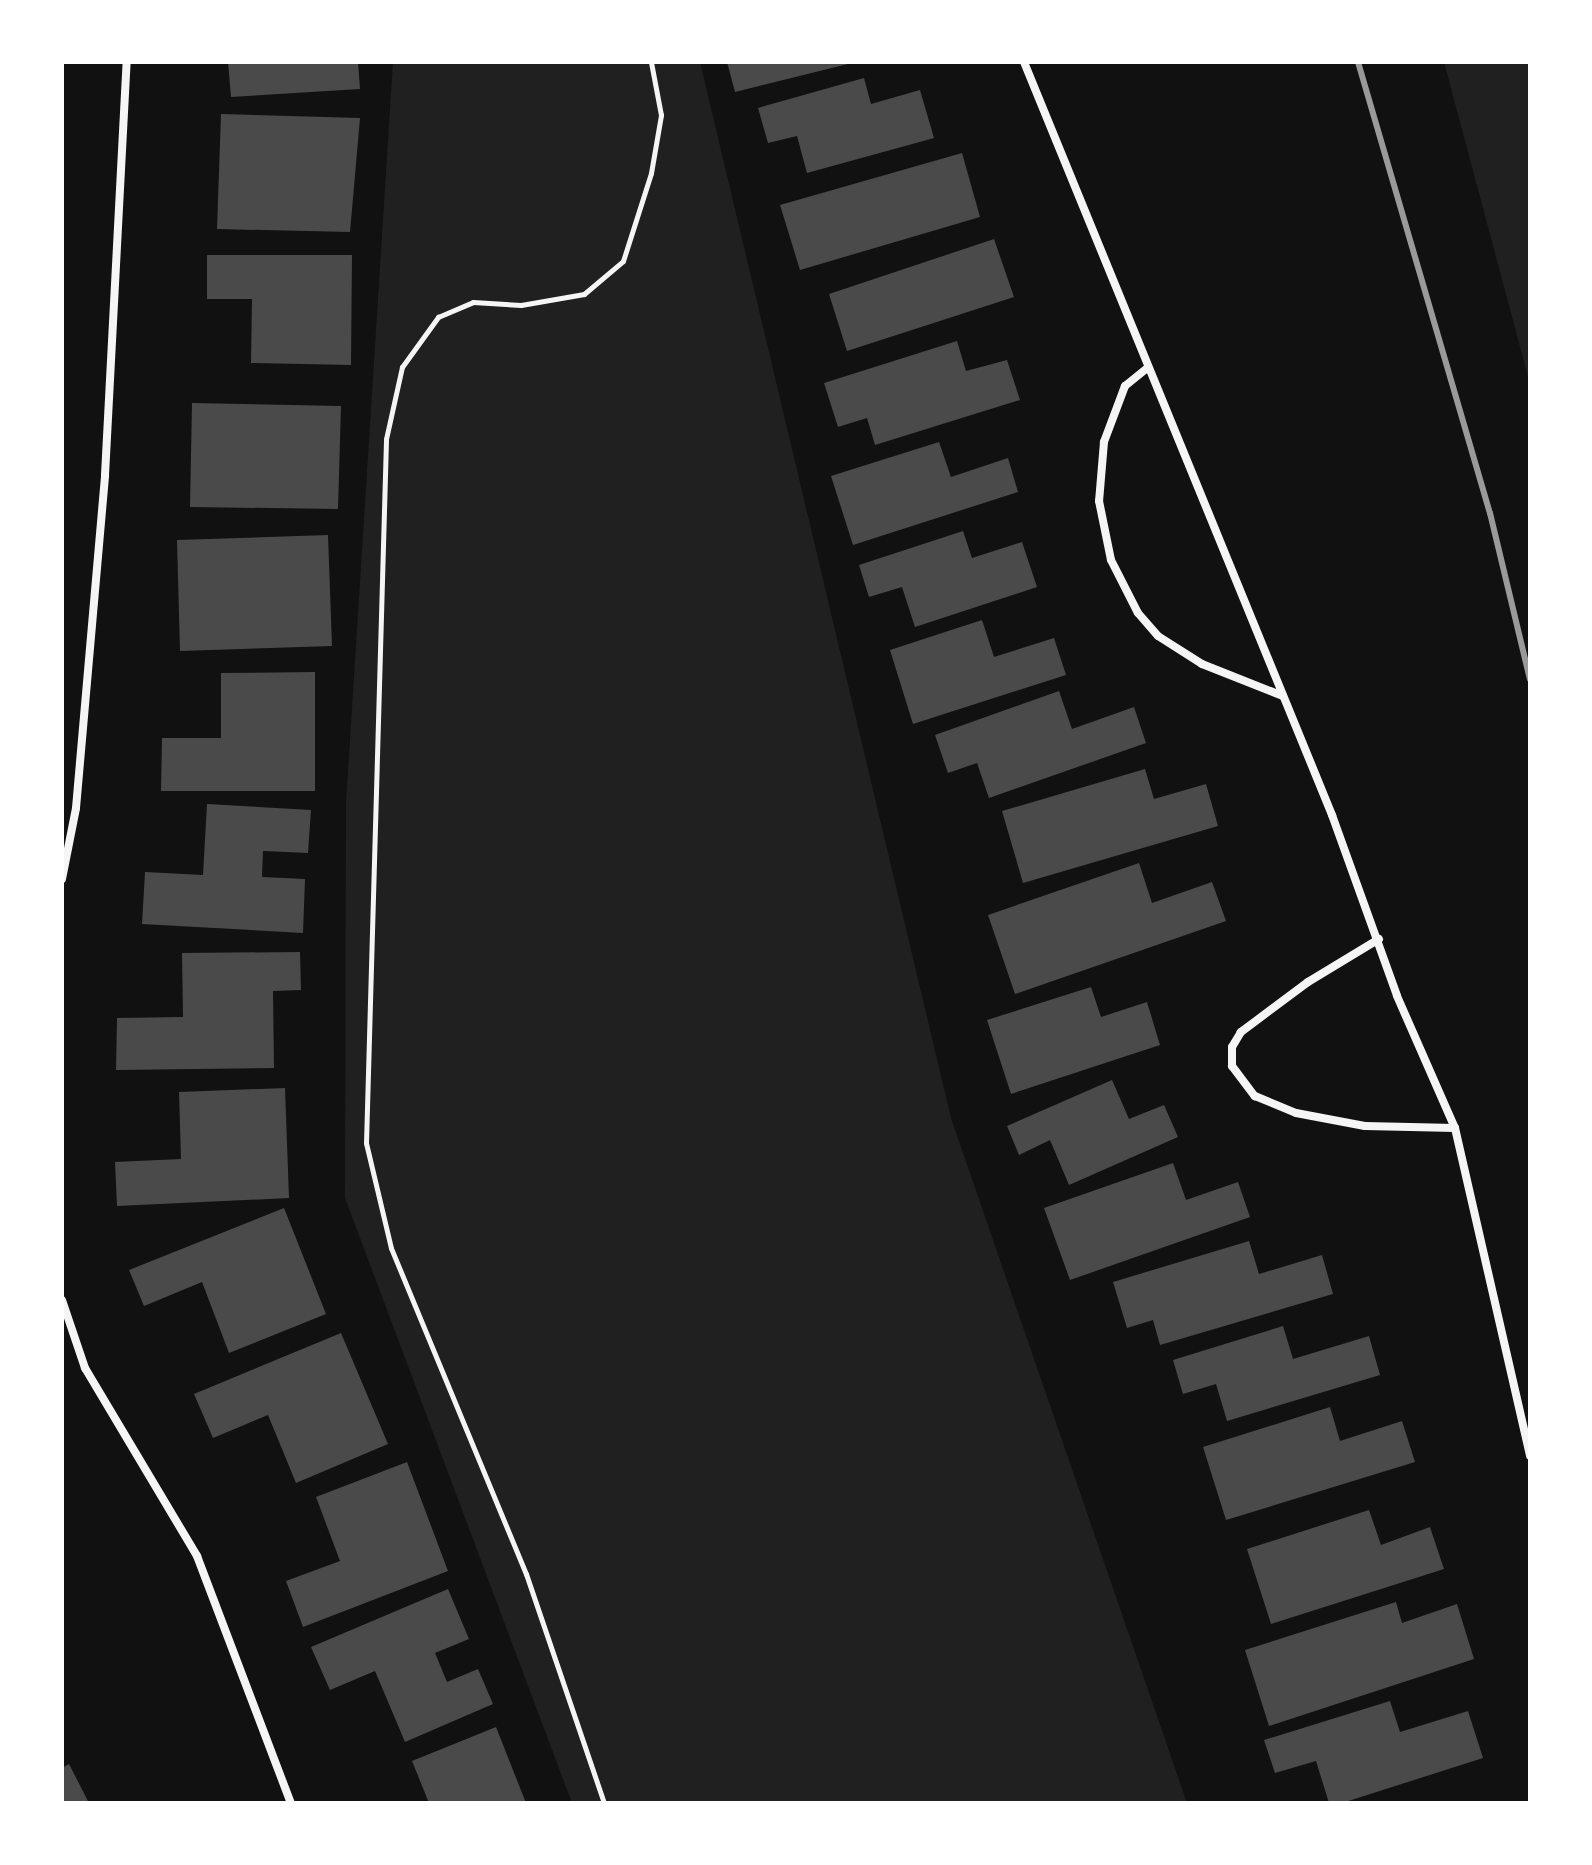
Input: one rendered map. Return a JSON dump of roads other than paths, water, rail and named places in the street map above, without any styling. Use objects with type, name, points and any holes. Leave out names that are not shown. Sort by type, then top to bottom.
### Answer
[{"type":"street","points":[[62,879],[76,808],[104,491],[127,62]]},
{"type":"street","points":[[1024,62],[1146,369],[1283,696],[1379,939],[1397,996],[1455,1128],[1530,1456]]},
{"type":"street","points":[[1146,369],[1125,386],[1104,442],[1099,501],[1111,560],[1138,613],[1158,636],[1202,664],[1283,696]]},
{"type":"street","points":[[1379,939],[1308,982],[1241,1032],[1232,1047],[1232,1066],[1255,1096],[1296,1113],[1365,1126],[1455,1128]]},
{"type":"street","points":[[62,1300],[85,1368],[197,1556],[291,1803]]},
{"type":"railway","points":[[1358,62],[1490,513],[1530,679]]}]
